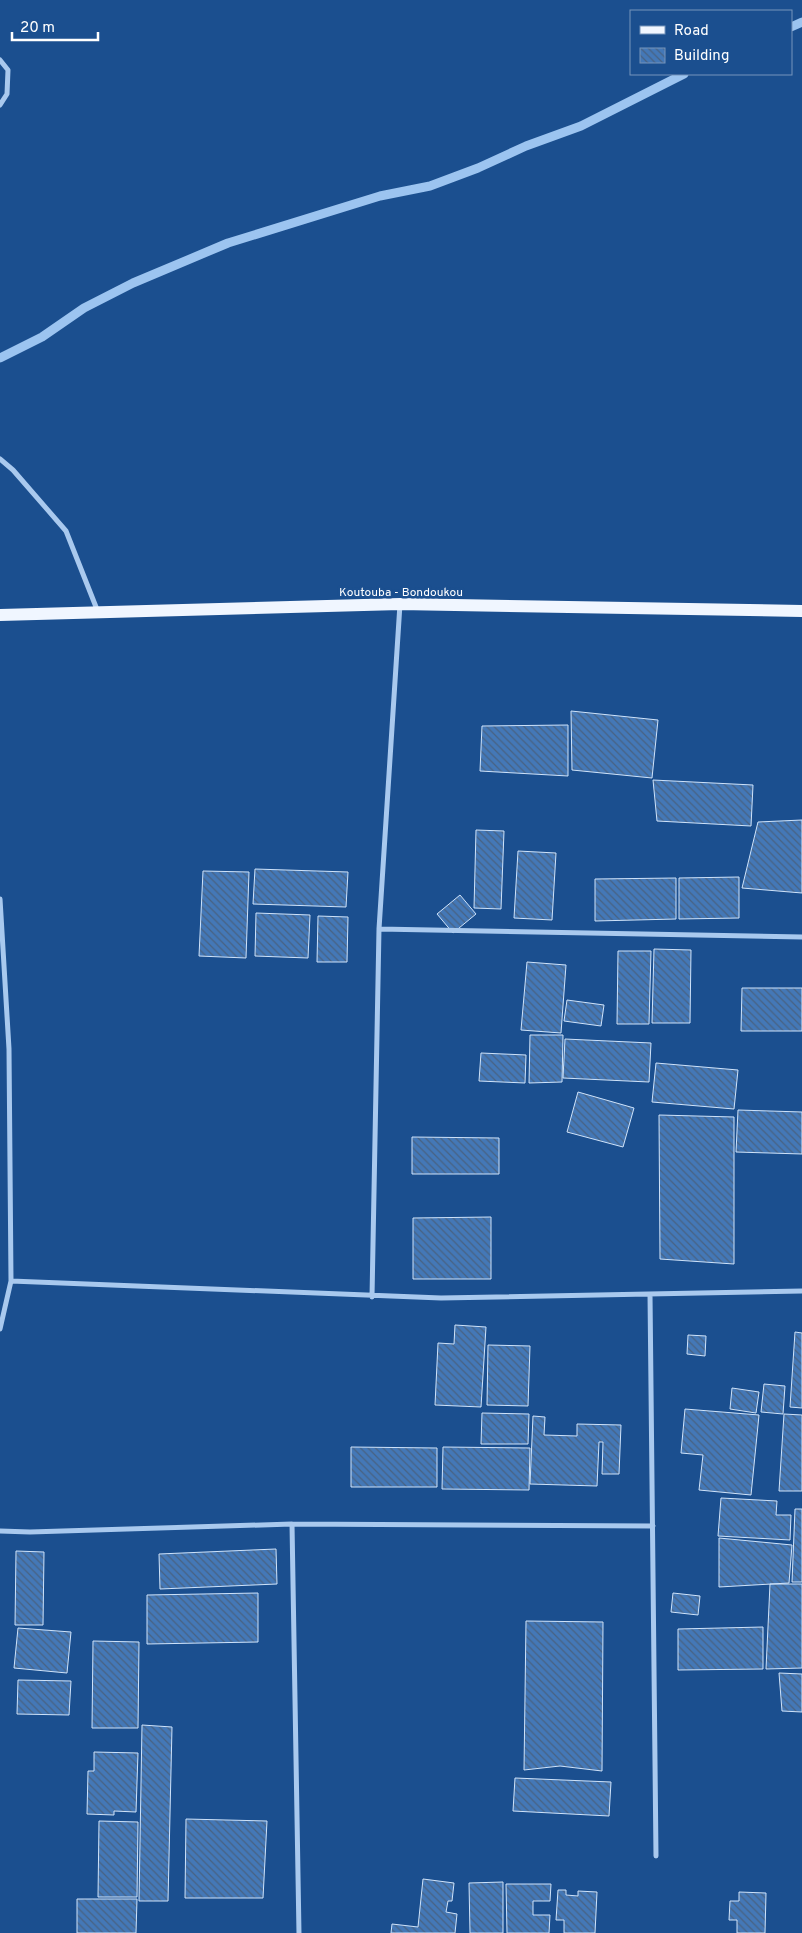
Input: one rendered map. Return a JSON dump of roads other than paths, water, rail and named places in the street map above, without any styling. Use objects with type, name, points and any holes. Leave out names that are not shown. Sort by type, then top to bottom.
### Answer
[{"type":"main road","name":"Koutouba - Bondoukou","points":[[0,615],[400,604],[802,611]]},
{"type":"street","points":[[0,60],[8,70],[7,94],[0,105]]},
{"type":"street","points":[[0,459],[13,470],[66,531],[99,613]]},
{"type":"street","points":[[372,1297],[379,929],[400,604]]},
{"type":"street","points":[[0,899],[8,1049],[11,1281],[0,1329]]},
{"type":"street","points":[[379,929],[802,937]]},
{"type":"street","points":[[11,1281],[372,1297],[441,1298],[802,1291]]},
{"type":"street","points":[[650,1294],[656,1856]]},
{"type":"street","points":[[0,1531],[30,1532],[292,1524],[653,1526]]},
{"type":"street","points":[[292,1524],[299,1933]]},
{"type":"waterway","points":[[792,27],[802,22]]},
{"type":"waterway","points":[[0,358],[42,337],[84,308],[133,283],[228,243],[380,196],[430,186],[478,168],[526,146],[581,126],[682,75]]}]
